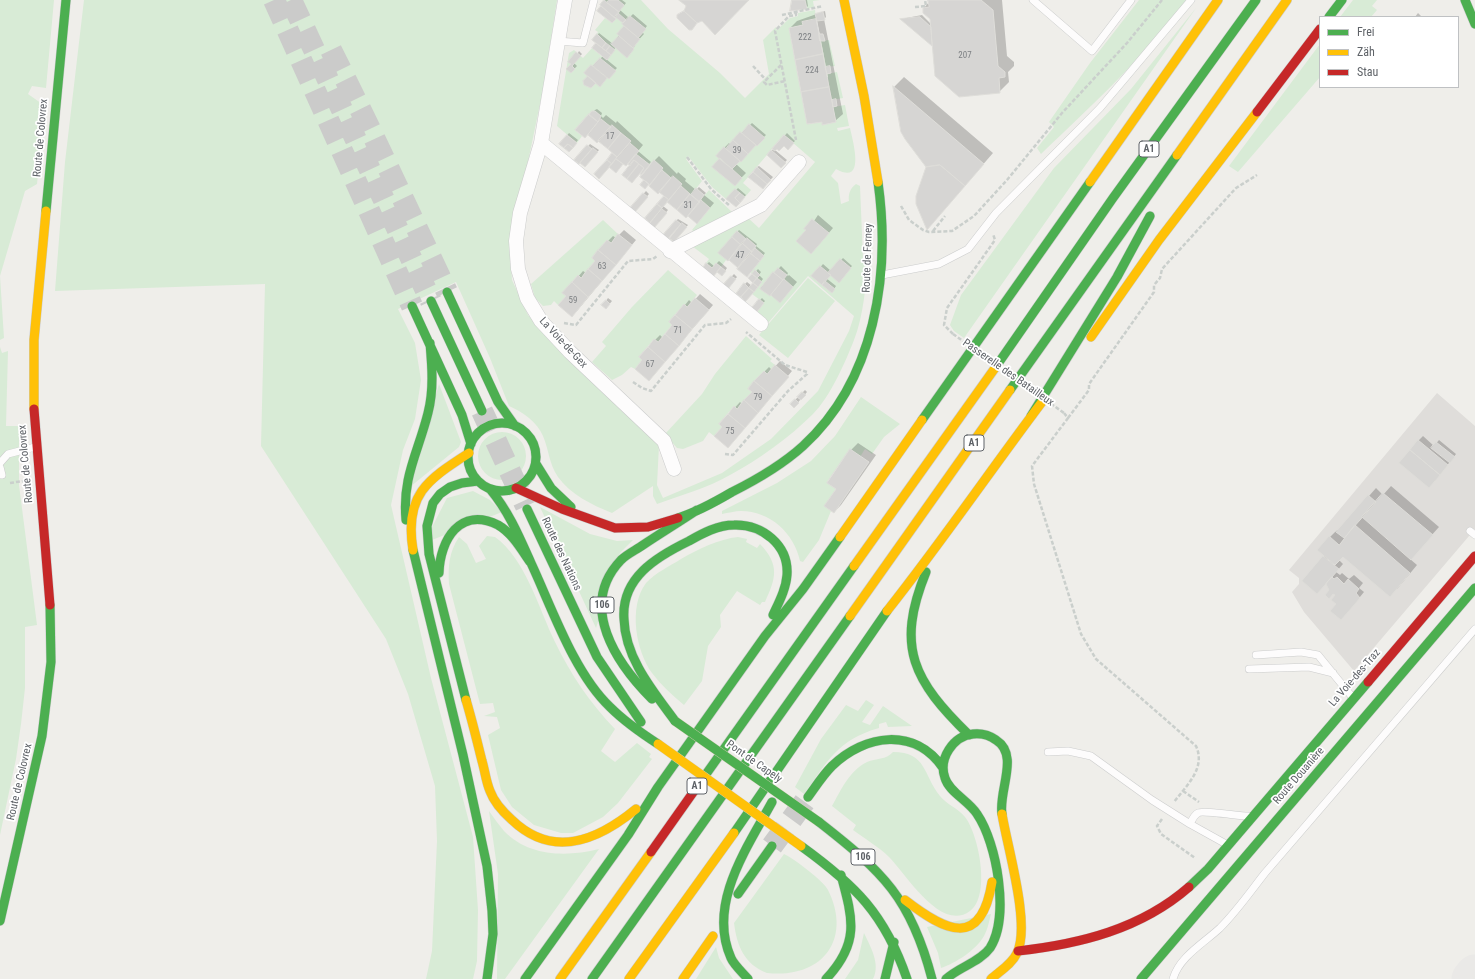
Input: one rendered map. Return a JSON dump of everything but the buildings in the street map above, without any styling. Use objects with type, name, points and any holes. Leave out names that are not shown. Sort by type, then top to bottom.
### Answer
[{"type":"main road","name":"Route de Colovrex","points":[[0,921],[42,736],[51,662],[50,604],[33,397],[34,340],[66,0]]},
{"type":"main road","name":"Route de Ferney","points":[[516,488],[537,496],[560,509],[582,516],[605,526],[629,528],[654,524],[697,510],[749,484],[787,460],[803,446],[831,416],[855,376],[869,341],[876,316],[882,275],[881,217],[875,163],[844,0]]},
{"type":"main road","name":"A1","points":[[560,979],[971,402],[1118,192],[1256,0]]},
{"type":"main road","name":"A1","points":[[592,979],[1287,0]]},
{"type":"main road","points":[[1330,16],[1342,0]]},
{"type":"main road","points":[[1465,0],[1475,24]]},
{"type":"main road","points":[[525,979],[628,835],[658,787],[765,636],[803,589],[1215,3]]},
{"type":"main road","points":[[629,979],[896,599],[942,541],[1031,416],[1066,372],[1159,240],[1319,30]]},
{"type":"main road","points":[[1165,188],[1208,112]]},
{"type":"main road","points":[[1031,416],[1117,277],[1154,209]]},
{"type":"main road","points":[[447,292],[498,402],[515,426]]},
{"type":"main road","points":[[431,301],[482,411]]},
{"type":"main road","points":[[412,306],[462,414],[470,449],[471,470],[478,481],[463,483],[448,488],[433,502],[428,513],[426,525],[427,543],[441,594],[487,783],[500,808],[515,825],[531,835],[561,843],[589,839],[618,825],[658,787]]},
{"type":"main road","points":[[430,343],[432,368],[431,398],[424,428],[404,486],[404,509],[407,527],[412,540],[418,571],[463,752],[488,871],[493,925],[492,949],[487,979]]},
{"type":"main road","points":[[412,540],[413,514],[421,490],[470,449],[481,430],[497,424],[515,426]]},
{"type":"main road","name":"106","points":[[515,426],[523,430],[534,445],[536,464]]},
{"type":"main road","name":"Route de Ferney","points":[[536,464],[551,488],[582,516]]},
{"type":"main road","points":[[516,488],[528,480],[536,464]]},
{"type":"main road","name":"106","points":[[478,481],[490,489],[510,516],[573,654],[597,691],[609,706],[625,721],[802,846],[840,875],[864,898],[882,921],[894,942],[907,979]]},
{"type":"main road","name":"106","points":[[490,489],[502,491],[516,488]]},
{"type":"main road","name":"Route des Nations","points":[[528,509],[587,638],[625,701],[658,744]]},
{"type":"main road","name":"106","points":[[675,721],[645,692],[617,656],[606,631],[601,609],[606,584],[612,571],[621,560],[697,510]]},
{"type":"main road","points":[[441,594],[438,565],[442,545],[451,531],[466,522],[484,520],[498,526],[512,536],[530,562]]},
{"type":"main road","points":[[675,721],[639,668],[625,632],[625,602],[630,586],[643,569],[669,550],[724,526],[749,525],[766,533],[782,551],[787,570],[783,591],[765,636]]},
{"type":"main road","points":[[942,541],[924,576],[916,598],[910,629],[912,650],[916,670],[926,688],[940,706],[969,735]]},
{"type":"main road","name":"La Voie-des-Traz","points":[[1018,951],[1049,948],[1114,932],[1148,918],[1184,892],[1208,869],[1475,556]]},
{"type":"main road","name":"Route Douanière","points":[[1141,979],[1475,588]]},
{"type":"main road","name":"Route des Nations","points":[[608,672],[637,698],[675,721]]},
{"type":"main road","points":[[789,770],[833,688]]},
{"type":"main road","name":"Pont de Capely","points":[[675,721],[819,822],[867,860],[901,898]]},
{"type":"main road","points":[[946,979],[982,957],[995,939],[999,928],[1001,903],[999,882],[980,816],[970,803],[948,786],[943,768],[944,756],[949,747],[956,739],[969,735],[985,735],[1000,743],[1006,752],[1008,762],[1000,803],[1003,827],[1018,900],[1020,929],[1018,951],[1009,964],[991,979]]},
{"type":"main road","points":[[808,797],[828,770],[841,758],[859,747],[879,741],[899,739],[916,743],[930,751],[943,768]]},
{"type":"main road","points":[[996,791],[1005,782]]},
{"type":"main road","points":[[748,979],[732,963],[726,950],[722,928],[724,905],[733,878],[782,783]]},
{"type":"main road","points":[[961,797],[977,798]]},
{"type":"main road","points":[[738,894],[772,846]]},
{"type":"main road","points":[[901,898],[943,926],[956,929],[970,926],[981,918],[988,904],[992,875],[992,855]]},
{"type":"main road","points":[[826,979],[839,966],[844,958],[852,935],[849,905],[840,875]]},
{"type":"main road","name":"106","points":[[901,898],[924,947],[932,979]]},
{"type":"main road","points":[[640,979],[676,913]]},
{"type":"main road","points":[[1020,929],[1034,942],[1049,948]]},
{"type":"main road","points":[[683,979],[713,936]]},
{"type":"main road","points":[[885,979],[894,942]]},
{"type":"street","name":"La Voie-de-Gex","points":[[565,0],[542,143],[520,213],[516,241],[518,269],[527,298],[541,321],[570,352],[664,441],[674,469]]},
{"type":"street","points":[[542,143],[666,256],[761,324]]},
{"type":"street","points":[[666,256],[761,205],[799,162]]},
{"type":"lane","points":[[558,41],[583,43],[594,0]]},
{"type":"lane","points":[[1033,0],[1092,51],[1131,0]]},
{"type":"lane","points":[[882,275],[939,264],[952,259],[968,249],[996,214],[1100,108],[1191,0]]},
{"type":"lane","points":[[0,463],[8,454],[36,447]]},
{"type":"lane","points":[[0,467],[2,475]]},
{"type":"lane","points":[[1173,979],[1175,971],[1194,949],[1220,928],[1235,911],[1265,873],[1475,629]]},
{"type":"lane","points":[[1256,655],[1301,652],[1318,655],[1354,698]]},
{"type":"lane","points":[[1249,669],[1309,667],[1332,673]]},
{"type":"lane","points":[[1048,752],[1068,751],[1091,756],[1168,811],[1227,845]]},
{"type":"lane","points":[[1190,824],[1198,813],[1204,811],[1235,816],[1252,816]]},
{"type":"lane","points":[[0,875],[10,877]]},
{"type":"path","points":[[915,7],[926,6],[925,0]]},
{"type":"path","points":[[901,206],[909,220],[923,230],[933,232],[952,231],[974,216],[1011,176],[1062,113],[1127,43],[1162,0]]},
{"type":"path","points":[[782,15],[823,6]]},
{"type":"path","points":[[796,12],[796,15],[789,16],[775,31],[796,140]]},
{"type":"path","points":[[766,80],[781,64]]},
{"type":"path","points":[[753,66],[766,80],[764,82],[767,84],[785,81]]},
{"type":"path","points":[[687,157],[711,189],[741,215]]},
{"type":"path","points":[[1208,869],[1161,834],[1157,826],[1195,773],[1200,761],[1196,746],[1096,659],[1081,634],[1034,484],[1032,466],[1089,390],[1089,384],[1154,292],[1154,285],[1160,278],[1162,268],[1236,188],[1257,175]]},
{"type":"path","points":[[933,232],[945,216]]},
{"type":"path","points":[[974,216],[986,227]]},
{"type":"path","name":"Passerelle des Batailleux","points":[[986,227],[994,235],[994,240],[948,308],[944,325],[953,334],[1064,413],[1068,418]]},
{"type":"path","points":[[651,251],[657,256]]},
{"type":"path","points":[[566,324],[576,325],[628,261],[653,259],[657,256],[666,256]]},
{"type":"path","points":[[725,314],[737,324]]},
{"type":"path","points":[[633,382],[642,388],[651,391],[705,325],[726,323],[731,319]]},
{"type":"path","points":[[725,454],[733,455],[788,391],[807,374],[807,372],[785,365],[743,329]]},
{"type":"path","points":[[4,484],[22,481]]},
{"type":"path","points":[[1183,791],[1203,806]]},
{"type":"shaded area","points":[[1437,393],[1475,426],[1475,529],[1354,671],[1304,612],[1292,592],[1299,584],[1299,578],[1289,570]]},
{"type":"green space","points":[[0,0],[54,0],[46,88],[32,86],[28,94],[45,106],[37,184],[25,191],[0,276]]},
{"type":"green space","points":[[84,0],[557,0],[544,85],[510,248],[512,280],[528,315],[568,358],[659,445],[657,485],[663,498],[722,473],[771,439],[818,391],[849,331],[854,316],[808,276],[768,323],[756,313],[764,303],[752,294],[762,282],[750,272],[764,256],[755,248],[756,246],[747,238],[728,261],[726,260],[721,267],[716,263],[712,268],[706,263],[709,259],[692,246],[747,217],[759,228],[815,162],[784,135],[743,183],[751,190],[745,197],[726,199],[712,187],[688,156],[686,159],[702,181],[691,195],[673,177],[671,178],[662,170],[663,168],[654,161],[650,165],[636,154],[639,150],[630,143],[631,141],[612,125],[611,127],[601,119],[601,116],[595,111],[592,111],[575,130],[582,136],[577,143],[557,126],[569,53],[574,50],[583,58],[592,48],[606,60],[611,55],[592,40],[598,32],[595,30],[605,18],[612,23],[616,19],[600,5],[604,0],[641,0],[668,29],[720,73],[745,98],[769,74],[763,40],[776,27],[777,30],[790,18],[798,16],[798,13],[815,10],[816,19],[803,21],[803,25],[789,28],[807,124],[822,122],[822,125],[836,122],[833,107],[845,105],[849,126],[837,128],[838,131],[850,128],[855,152],[854,167],[851,172],[845,173],[836,169],[831,176],[838,183],[841,204],[849,201],[850,192],[856,184],[860,186],[863,259],[869,260],[862,311],[857,330],[846,359],[836,379],[825,398],[813,414],[773,448],[741,469],[704,488],[657,504],[653,496],[653,486],[612,513],[575,494],[563,483],[555,472],[545,441],[537,426],[524,414],[509,406],[490,358],[456,282],[398,309],[415,343],[421,380],[415,419],[403,450],[391,505],[431,678],[473,837],[478,910],[477,961],[473,979],[426,979],[432,951],[437,841],[435,786],[408,694],[386,639],[261,446],[265,284],[55,291],[65,162]]},
{"type":"green space","points":[[805,0],[820,0],[813,1],[814,7],[807,9]]},
{"type":"green space","points":[[1139,0],[1186,0],[1136,61],[1041,154],[1037,148],[1054,127],[1049,122],[1090,63]]},
{"type":"green space","points":[[1353,0],[1377,0],[1372,6],[1377,10],[1372,16],[1341,16]]},
{"type":"green space","points":[[1196,8],[964,338],[954,331],[950,325],[961,295],[1054,168],[1131,89]]},
{"type":"green space","points":[[829,40],[835,66],[825,67],[820,41]]},
{"type":"green space","points":[[1319,45],[1319,78],[1238,172],[1229,166]]},
{"type":"green space","points":[[837,72],[843,98],[832,100],[827,74]]},
{"type":"green space","points":[[709,190],[733,213],[696,233],[692,230],[710,208],[701,200],[699,202]]},
{"type":"green space","points":[[603,220],[618,234],[611,243],[607,240],[592,258],[595,261],[581,278],[578,275],[563,293],[566,296],[558,305],[554,301],[551,305],[543,306],[535,298],[531,284]]},
{"type":"green space","points":[[668,270],[697,295],[687,307],[684,304],[669,322],[672,325],[658,342],[654,339],[639,357],[642,360],[635,369],[631,367],[622,375],[612,380],[592,362],[606,346],[602,342],[632,307]]},
{"type":"green space","points":[[0,276],[4,338],[0,340]]},
{"type":"green space","points":[[808,278],[835,301],[788,358],[759,335]]},
{"type":"green space","points":[[746,336],[772,359],[770,361],[775,365],[767,374],[764,371],[748,389],[752,392],[737,409],[734,406],[719,424],[722,427],[714,436],[709,432],[703,441],[683,449],[677,448],[665,434],[702,394],[715,374]]},
{"type":"green space","points":[[0,347],[2,353],[8,351],[6,426],[19,426],[19,485],[37,625],[25,627],[25,688],[21,724],[16,759],[0,835]]},
{"type":"green space","points":[[439,384],[461,442],[459,447],[410,487]]},
{"type":"green space","points":[[861,397],[900,424],[884,437],[872,454],[865,449],[860,457],[850,450],[827,482],[836,489],[825,506],[831,511],[819,540],[803,562],[800,561],[792,541],[771,519],[752,512],[739,511],[722,514],[722,511],[777,483],[811,461],[835,436]]},
{"type":"green space","points":[[497,432],[507,432],[519,439],[526,451],[526,461],[519,473],[507,480],[497,480],[489,476],[482,469],[478,461],[478,451],[482,443],[489,436]]},
{"type":"green space","points":[[473,491],[490,500],[502,512],[432,540],[431,529],[447,498]]},
{"type":"green space","points":[[540,507],[590,534],[617,541],[633,540],[620,553],[596,628]]},
{"type":"green space","points":[[487,536],[495,537],[506,546],[515,558],[530,585],[555,642],[568,666],[589,699],[615,729],[601,751],[615,762],[637,743],[651,754],[649,757],[652,759],[618,803],[603,817],[573,833],[561,833],[534,825],[512,807],[501,790],[488,735],[500,728],[497,717],[484,716],[495,712],[493,703],[480,704],[449,584],[450,559],[453,548],[459,537],[467,544],[476,563],[486,559],[479,546]]},
{"type":"green space","points":[[738,537],[747,539],[746,542],[757,548],[760,544],[771,559],[774,572],[772,586],[765,602],[762,602],[760,605],[737,591],[720,615],[721,627],[708,646],[702,681],[684,705],[667,690],[646,664],[638,641],[636,629],[637,604],[640,593],[650,579],[681,559],[709,545]]},
{"type":"green space","points":[[866,700],[874,705],[862,722],[870,725],[883,706],[912,726],[888,727],[886,722],[879,724],[879,728],[865,733],[843,745],[827,762],[804,794],[795,787],[821,739],[846,705],[858,711]]},
{"type":"green space","points":[[893,752],[904,753],[918,760],[940,796],[965,817],[975,837],[981,865],[980,893],[976,903],[970,911],[959,916],[948,914],[936,908],[925,899],[889,857],[853,830],[856,825],[832,806],[842,787],[855,770],[867,762],[884,758]]},
{"type":"green space","points":[[489,811],[504,831],[514,840],[525,846],[549,853],[561,854],[587,852],[599,849],[505,979],[497,979],[498,874]]},
{"type":"green space","points":[[784,854],[808,870],[825,886],[835,908],[837,924],[834,939],[828,952],[818,962],[804,969],[787,973],[767,973],[753,965],[743,953],[737,939],[734,923]]},
{"type":"green space","points":[[991,914],[985,933],[976,946],[953,963],[941,968],[938,953],[927,927]]},
{"type":"green space","points":[[864,933],[874,955],[876,967],[873,979],[845,979],[858,960]]},
{"type":"green space","points":[[716,947],[719,958],[733,979],[696,979]]},
{"type":"taxiway","points":[[1471,979],[1475,974]]},
{"type":"tunnel","points":[[274,0],[412,306]]},
{"type":"tunnel","points":[[291,0],[431,301]]},
{"type":"tunnel","points":[[331,50],[447,292]]},
{"type":"tunnel","points":[[482,411],[526,506]]},
{"type":"tunnel","points":[[772,846],[808,797]]},
{"type":"traffic: fast","points":[[46,211],[66,0]]},
{"type":"traffic: fast","points":[[995,368],[1113,198],[1256,0]]},
{"type":"traffic: fast","points":[[1330,16],[1342,0]]},
{"type":"traffic: fast","points":[[1465,0],[1475,24]]},
{"type":"traffic: fast","points":[[1010,390],[1177,155]]},
{"type":"traffic: fast","points":[[678,518],[712,503],[760,477],[787,459],[803,446],[827,420],[847,390],[862,358],[872,324],[879,289],[882,253],[878,182]]},
{"type":"traffic: fast","points":[[922,420],[1090,182]]},
{"type":"traffic: fast","points":[[1031,416],[1117,277],[1150,216]]},
{"type":"traffic: fast","points":[[447,292],[498,402],[515,426]]},
{"type":"traffic: fast","points":[[431,301],[482,411]]},
{"type":"traffic: fast","points":[[412,306],[462,415],[471,444]]},
{"type":"traffic: fast","points":[[406,520],[406,491],[430,404],[432,387],[430,343]]},
{"type":"traffic: fast","points":[[502,423],[515,426],[526,433],[533,444],[536,457],[533,470],[526,481],[515,488],[502,491],[489,488],[478,481],[471,470],[468,457],[471,444],[478,433],[489,426],[502,423]]},
{"type":"traffic: fast","points":[[536,464],[551,488],[571,507]]},
{"type":"traffic: fast","points":[[466,700],[429,554],[427,526],[433,503],[440,494],[450,487],[462,483],[478,481]]},
{"type":"traffic: fast","points":[[490,489],[503,506],[513,524],[565,639],[585,676],[597,693],[615,712],[633,727],[658,744]]},
{"type":"traffic: fast","points":[[527,509],[597,657],[641,722]]},
{"type":"traffic: fast","points":[[652,699],[626,669],[615,652],[607,634],[602,615],[602,596],[608,578],[621,560],[697,510]]},
{"type":"traffic: fast","points":[[439,573],[443,549],[448,538],[463,523],[473,520],[485,520],[503,528],[516,542],[530,562]]},
{"type":"traffic: fast","points":[[675,721],[649,686],[635,661],[629,647],[626,633],[624,619],[628,592],[643,571],[664,554],[711,530],[728,525],[754,528],[764,532],[772,538],[784,554],[787,575],[782,595],[773,615]]},
{"type":"traffic: fast","points":[[525,979],[628,835],[658,787],[765,636],[803,589],[840,537]]},
{"type":"traffic: fast","points":[[413,550],[463,755],[487,866],[493,934],[487,979]]},
{"type":"traffic: fast","points":[[704,777],[854,566]]},
{"type":"traffic: fast","points":[[926,572],[917,599],[912,622],[911,643],[915,662],[923,680],[935,697],[950,716],[969,735]]},
{"type":"traffic: fast","points":[[1141,979],[1475,588]]},
{"type":"traffic: fast","points":[[0,921],[42,736],[51,662],[50,605]]},
{"type":"traffic: fast","points":[[734,833],[887,611]]},
{"type":"traffic: fast","points":[[592,979],[850,616]]},
{"type":"traffic: fast","points":[[1189,887],[1208,869],[1368,682]]},
{"type":"traffic: fast","points":[[675,721],[819,822]]},
{"type":"traffic: fast","points":[[946,979],[981,957],[990,948],[996,935],[1000,900],[995,861],[984,827],[973,809],[947,783],[943,771],[946,756],[949,750],[959,739],[973,734],[982,734],[993,738],[1003,747],[1007,764],[1002,814]]},
{"type":"traffic: fast","points":[[808,797],[832,766],[845,755],[859,747],[874,742],[889,740],[904,741],[918,746],[932,755],[943,768]]},
{"type":"traffic: fast","points":[[748,979],[732,961],[725,938],[724,917],[727,897],[733,877],[742,857],[772,802]]},
{"type":"traffic: fast","points":[[819,822],[861,856],[892,889],[904,907],[914,927],[924,951],[932,979]]},
{"type":"traffic: fast","points":[[738,894],[772,846]]},
{"type":"traffic: fast","points":[[801,846],[837,874],[866,903],[889,936],[907,979]]},
{"type":"traffic: fast","points":[[826,979],[837,966],[844,954],[849,942],[851,930],[848,905],[841,875]]},
{"type":"traffic: fast","points":[[885,979],[894,942]]},
{"type":"traffic: slow","points":[[844,0],[864,96],[878,182]]},
{"type":"traffic: slow","points":[[1090,182],[1218,0]]},
{"type":"traffic: slow","points":[[1177,155],[1287,0]]},
{"type":"traffic: slow","points":[[1091,337],[1159,240],[1257,112]]},
{"type":"traffic: slow","points":[[34,409],[34,340],[46,211]]},
{"type":"traffic: slow","points":[[854,566],[995,368]]},
{"type":"traffic: slow","points":[[850,616],[1010,390]]},
{"type":"traffic: slow","points":[[887,611],[1042,402]]},
{"type":"traffic: slow","points":[[840,537],[922,420]]},
{"type":"traffic: slow","points":[[413,550],[411,531],[412,515],[416,502],[422,491],[430,481],[441,472],[469,453]]},
{"type":"traffic: slow","points":[[466,700],[487,784],[492,795],[496,803],[505,814],[528,832],[543,839],[559,842],[575,841],[590,837],[606,830],[636,809]]},
{"type":"traffic: slow","points":[[658,744],[801,846]]},
{"type":"traffic: slow","points":[[991,979],[1012,961],[1017,953],[1021,940],[1020,905],[1017,885],[1002,814]]},
{"type":"traffic: slow","points":[[629,979],[734,833]]},
{"type":"traffic: slow","points":[[560,979],[651,852]]},
{"type":"traffic: slow","points":[[905,900],[934,920],[947,926],[959,928],[970,926],[979,918],[987,904],[992,882]]},
{"type":"traffic: slow","points":[[683,979],[713,936]]},
{"type":"traffic: jam","points":[[1257,112],[1319,30]]},
{"type":"traffic: jam","points":[[34,409],[50,605]]},
{"type":"traffic: jam","points":[[516,488],[562,509],[615,528],[648,527],[678,518]]},
{"type":"traffic: jam","points":[[1368,682],[1475,556]]},
{"type":"traffic: jam","points":[[651,852],[704,777]]},
{"type":"traffic: jam","points":[[1018,951],[1064,944],[1109,932],[1151,914],[1170,902],[1189,887]]}]
